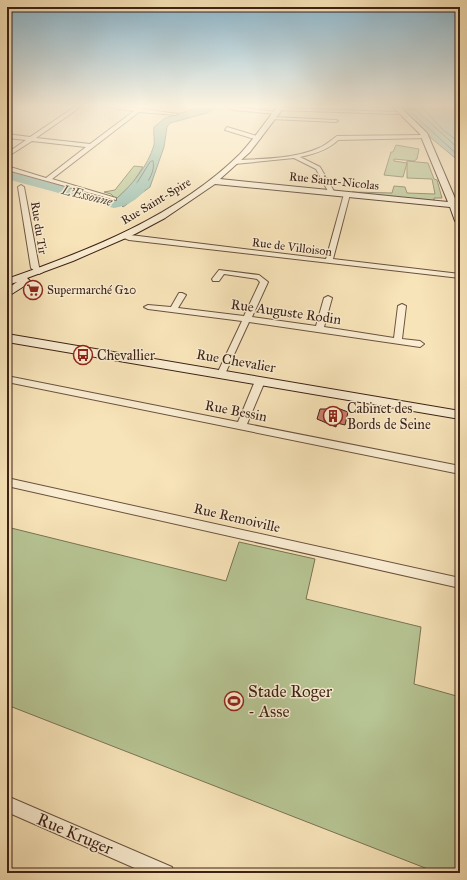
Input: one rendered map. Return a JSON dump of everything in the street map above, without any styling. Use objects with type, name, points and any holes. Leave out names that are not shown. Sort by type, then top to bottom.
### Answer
[{"type":"street","points":[[7,155],[18,147]]},
{"type":"street","points":[[48,179],[90,147]]},
{"type":"street","name":"Rue Saint-Spire","points":[[7,282],[39,272],[122,236],[166,212],[213,181],[249,147]]},
{"type":"street","points":[[235,162],[296,157],[324,147]]},
{"type":"street","points":[[428,147],[460,221]]},
{"type":"street","points":[[296,157],[318,168],[332,193]]},
{"type":"street","points":[[7,168],[114,199]]},
{"type":"street","name":"Rue Saint-Nicolas","points":[[213,181],[453,204]]},
{"type":"street","name":"Rue du Tir","points":[[21,187],[35,268],[39,272]]},
{"type":"street","points":[[329,262],[347,194]]},
{"type":"street","name":"Rue de Villoison","points":[[122,236],[329,262],[460,276]]},
{"type":"street","name":"Rue Saint-Spire","points":[[7,294],[39,272]]},
{"type":"street","points":[[216,279],[220,273],[226,273],[259,278],[264,282],[221,374]]},
{"type":"street","points":[[7,286],[20,279]]},
{"type":"street","points":[[173,310],[182,295]]},
{"type":"street","points":[[319,329],[328,298]]},
{"type":"street","points":[[398,341],[402,306]]},
{"type":"street","name":"Rue Auguste Rodin","points":[[148,307],[247,319],[420,344]]},
{"type":"street","name":"Rue Chevalier","points":[[7,338],[460,415]]},
{"type":"street","name":"Rue Bessin","points":[[7,379],[460,470]]},
{"type":"street","points":[[241,426],[260,381]]},
{"type":"street","name":"Rue Remoiville","points":[[7,482],[460,583]]},
{"type":"street","name":"Rue Kruger","points":[[7,804],[166,873]]},
{"type":"green space","points":[[395,147],[419,149],[417,159],[414,161],[394,159],[394,161],[407,163],[403,177],[384,175],[391,152],[393,152]]},
{"type":"green space","points":[[407,161],[428,163],[434,179],[437,180],[442,198],[434,198],[434,201],[352,192],[392,193],[394,186],[405,187],[407,193],[435,194],[432,179],[407,178]]},
{"type":"green space","points":[[134,166],[143,167],[132,184],[116,199],[111,194],[104,192],[115,190]]},
{"type":"green space","name":"Stade Roger - Asse","points":[[7,527],[226,581],[239,542],[315,559],[306,599],[421,627],[414,684],[460,697],[460,873],[438,873],[7,705]]},
{"type":"water","points":[[153,147],[164,147],[150,187],[123,207],[116,199],[128,188],[144,168]]},
{"type":"water","points":[[442,147],[460,147],[460,162]]},
{"type":"building","name":"Cabinet des Bords de Seine","points":[[320,409],[340,409],[348,412],[345,425],[337,423],[336,427],[317,419]]},
{"type":"waterway","name":"L'Essonne","points":[[7,175],[114,204],[123,202],[131,197],[143,183]]},
{"type":"place","name":"Supermarché G20","points":[[33,290]]},
{"type":"place","name":"Chevallier","points":[[83,355]]},
{"type":"place","name":"Cabinet des Bords de Seine","points":[[333,416]]},
{"type":"place","name":"Stade Roger - Asse","points":[[234,701]]}]
